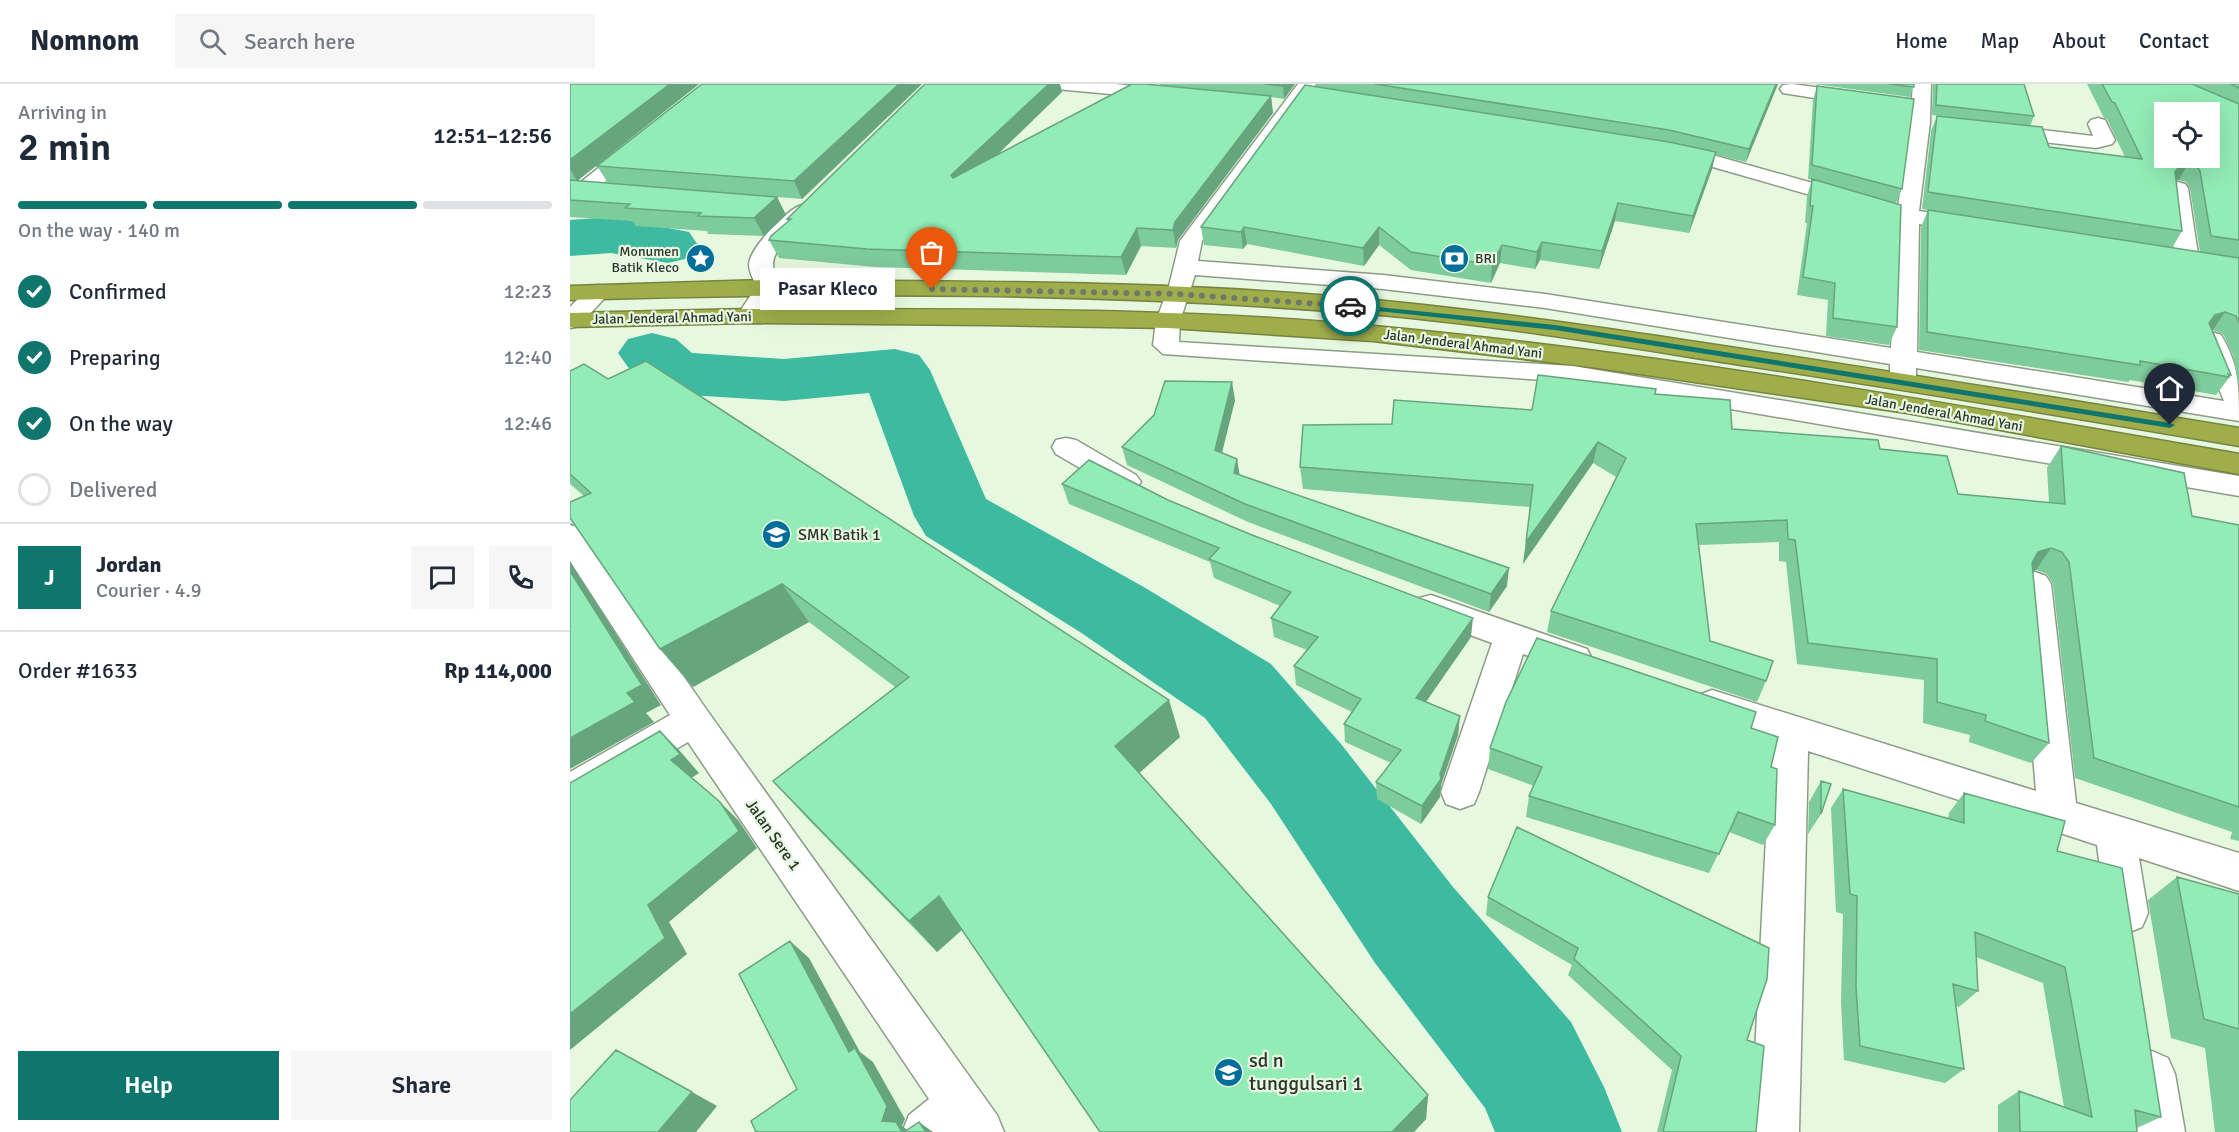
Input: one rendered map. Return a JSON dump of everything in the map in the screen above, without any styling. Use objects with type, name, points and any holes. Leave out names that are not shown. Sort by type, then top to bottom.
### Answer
[{"type":"highway","name":"Jalan Jenderal Ahmad Yani","points":[[570,293],[768,287],[1178,294],[1382,308],[1811,356],[2033,391],[2239,437]]},
{"type":"highway","name":"Jalan Jenderal Ahmad Yani","points":[[570,320],[749,316],[1168,321]]},
{"type":"highway","points":[[2086,449],[2239,464]]},
{"type":"street","points":[[1056,84],[1188,96]]},
{"type":"street","points":[[1903,370],[1913,111],[1922,84]]},
{"type":"street","points":[[1789,89],[1877,101]]},
{"type":"street","points":[[1299,95],[1191,241],[1178,294],[1168,321],[1166,345],[1172,349],[1573,374],[1752,393],[2086,449],[2239,486]]},
{"type":"street","points":[[1267,105],[1299,95],[1324,97]]},
{"type":"street","points":[[1913,111],[1943,125]]},
{"type":"street","points":[[1979,129],[2096,142],[2105,140],[2098,124]]},
{"type":"street","points":[[577,189],[653,134]]},
{"type":"street","points":[[1655,149],[1709,160],[1908,216],[1989,229]]},
{"type":"street","points":[[2164,257],[2197,262],[2178,188]]},
{"type":"street","points":[[577,189],[618,192]]},
{"type":"street","points":[[749,316],[768,287],[760,265],[762,257],[811,204],[783,206]]},
{"type":"street","points":[[1185,267],[1383,282],[1545,301],[1811,356]]},
{"type":"street","points":[[570,320],[598,292]]},
{"type":"street","points":[[2212,340],[2239,405]]},
{"type":"street","points":[[2033,391],[2239,412]]},
{"type":"street","points":[[1066,447],[1097,467],[1156,497]]},
{"type":"street","name":"Jalan Sere 1","points":[[570,536],[693,720],[955,1123]]},
{"type":"street","points":[[2035,584],[2058,815]]},
{"type":"street","points":[[1402,596],[1600,668]]},
{"type":"street","points":[[1460,792],[1510,637]]},
{"type":"street","points":[[1678,694],[1790,732],[2239,872]]},
{"type":"street","points":[[570,792],[693,720]]},
{"type":"street","points":[[1775,1132],[1790,732]]},
{"type":"street","points":[[2115,832],[2132,947]]},
{"type":"street","points":[[2146,1040],[2161,1132]]},
{"type":"building","points":[[570,84],[670,84],[570,160]]},
{"type":"building","points":[[702,84],[899,84],[794,181],[597,166]]},
{"type":"building","points":[[925,84],[1049,84],[951,175],[953,178],[1132,84],[1271,96],[1175,222],[1173,230],[1137,228],[1121,257],[867,249],[769,240],[791,219],[787,219]]},
{"type":"building","points":[[1375,84],[1776,84],[1749,149],[1669,130]]},
{"type":"building","points":[[1889,84],[1914,84],[1914,87]]},
{"type":"building","points":[[1937,84],[2024,84],[2034,116],[1936,105]]},
{"type":"building","points":[[2102,84],[2192,84],[2239,104],[2239,240],[2211,236],[2198,168],[2220,168],[2220,102],[2154,102],[2154,168],[2178,168],[2175,172],[2182,231],[1928,192],[1937,116],[2042,127],[2049,147],[2142,159],[2115,103],[2112,102]]},
{"type":"building","points":[[1305,85],[1669,142],[1716,152],[1693,216],[1618,203],[1602,251],[1542,242],[1537,252],[1502,245],[1492,265],[1411,252],[1379,227],[1363,248],[1244,227],[1241,232],[1201,227]]},
{"type":"building","points":[[1817,86],[1914,99],[1902,189],[1812,165]]},
{"type":"building","points":[[1812,179],[1901,205],[1897,327],[1833,318],[1835,283],[1803,277],[1813,206],[1810,206]]},
{"type":"building","points":[[570,180],[777,197],[754,218],[698,216],[701,213],[625,208],[630,204],[570,200]]},
{"type":"building","points":[[1928,210],[2239,258],[2239,323],[2236,316],[2225,312],[2215,315],[2209,323],[2231,375],[2228,374],[2229,377],[2140,361],[2140,365],[1927,332]]},
{"type":"building","points":[[646,361],[1169,700],[1115,746],[1428,1095],[1392,1132],[1100,1132],[939,896],[909,921],[773,781],[909,677],[782,584],[660,649],[570,518],[570,502],[591,493],[570,474],[570,371],[584,364],[608,379]]},
{"type":"building","points":[[1538,375],[1656,389],[1655,394],[1730,400],[1732,429],[1878,440],[1880,449],[1947,456],[1958,494],[2065,504],[2061,446],[2184,473],[2192,516],[2239,525],[2239,807],[2094,758],[2069,562],[2062,552],[2051,548],[2038,552],[2032,563],[2049,743],[1985,721],[1986,715],[1937,702],[1937,659],[1808,643],[1795,540],[1788,539],[1787,520],[1696,524],[1710,641],[1773,661],[1766,681],[1551,611],[1626,458],[1598,442],[1526,542],[1533,485],[1300,467],[1303,425],[1392,424],[1394,400],[1532,410]]},
{"type":"building","points":[[1165,381],[1232,382],[1215,450],[1237,459],[1234,473],[1509,568],[1491,594],[1245,504],[1122,447],[1154,415]]},
{"type":"building","points":[[1089,460],[1168,500],[1252,535],[1473,618],[1416,698],[1460,716],[1440,774],[1441,779],[1422,806],[1376,782],[1401,750],[1344,724],[1361,699],[1294,666],[1318,637],[1271,618],[1291,592],[1209,559],[1219,548],[1062,484]]},
{"type":"building","points":[[570,571],[642,685],[627,693],[635,702],[570,738]]},
{"type":"building","points":[[1537,638],[1756,712],[1751,728],[1778,737],[1771,767],[1777,769],[1775,825],[1738,812],[1719,854],[1529,796],[1542,767],[1490,748],[1506,702]]},
{"type":"building","points":[[660,731],[680,754],[671,760],[720,802],[739,831],[648,905],[665,938],[570,1014],[570,783]]},
{"type":"building","points":[[1821,781],[1831,784],[1821,814]]},
{"type":"building","points":[[1843,789],[1964,823],[1964,793],[2065,821],[2057,851],[2122,868],[2161,1117],[2135,1110],[2137,1132],[2020,1132],[2019,1091],[2092,1117],[2065,967],[1975,932],[1978,991],[1953,984],[1964,1069],[1860,1046],[1856,987],[1857,896],[1850,894]]},
{"type":"building","points":[[1517,827],[1769,948],[1767,979],[1747,1040],[1764,1046],[1756,1132],[1663,1132],[1681,1056],[1574,959],[1578,948],[1488,897]]},
{"type":"building","points":[[2177,877],[2239,894],[2239,1029],[2204,1019]]},
{"type":"building","points":[[790,941],[849,1052],[855,1048],[887,1106],[882,1121],[896,1122],[902,1132],[756,1132],[751,1121],[797,1089],[739,974]]},
{"type":"building","points":[[616,1050],[692,1092],[658,1132],[570,1132],[570,1100]]},
{"type":"building","points":[[919,1122],[926,1132],[904,1132]]},
{"type":"waterway","points":[[570,238],[611,235],[668,245]]},
{"type":"waterway","points":[[652,353],[673,373],[784,380],[895,370],[954,516],[1111,609],[1238,691],[1306,774],[1414,925],[1528,1065],[1559,1132]]},
{"type":"way so far","points":[[932,289],[1178,294],[1350,306]]},
{"type":"place","name":"BRI","points":[[1454,258]]},
{"type":"place","name":"Monumen Batik Kleco","points":[[700,259]]},
{"type":"place","name":"Pasar Kleco","points":[[932,289]]},
{"type":"place","name":"SMK Batik 1","points":[[777,535]]},
{"type":"place","name":"sd n tunggulsari 1","points":[[1228,1072]]},
{"type":"route","points":[[1350,306],[1555,328],[1903,381],[2170,425]]}]
